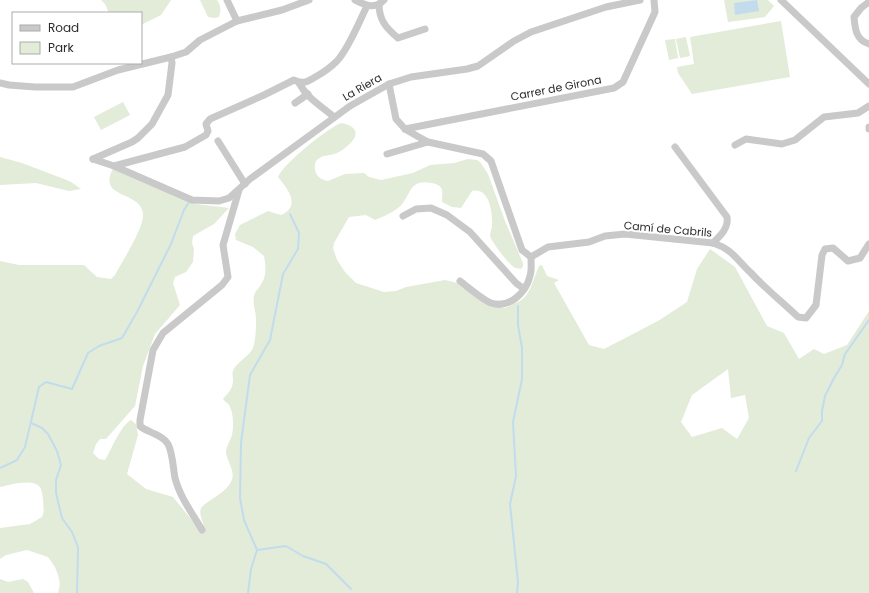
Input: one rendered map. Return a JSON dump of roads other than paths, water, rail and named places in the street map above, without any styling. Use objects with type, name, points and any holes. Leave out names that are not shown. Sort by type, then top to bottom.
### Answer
[{"type":"street","points":[[227,0],[237,21]]},
{"type":"street","points":[[0,83],[35,87],[73,88],[118,70],[186,52],[200,40],[237,21],[282,10],[309,0]]},
{"type":"street","points":[[355,0],[367,6],[375,6],[381,2]]},
{"type":"street","points":[[601,0],[606,7]]},
{"type":"street","name":"La Riera","points":[[171,57],[172,63],[168,95],[152,124],[132,142],[94,159],[114,166],[192,200],[219,201],[229,198],[245,184],[334,117],[388,84],[411,77],[478,66],[514,41],[531,32],[606,7],[640,0]]},
{"type":"street","name":"Carrer de Girona","points":[[405,129],[614,88],[623,82],[655,12],[654,0]]},
{"type":"street","points":[[781,0],[869,84]]},
{"type":"street","points":[[381,2],[379,13],[382,21],[398,38],[425,29]]},
{"type":"street","points":[[869,2],[861,8],[854,17],[855,30],[859,38],[869,44]]},
{"type":"street","points":[[299,83],[307,82],[327,70],[336,62],[345,51],[367,6]]},
{"type":"street","points":[[114,166],[185,147],[206,135],[208,131],[206,124],[210,119],[294,80],[299,83],[314,101],[334,117]]},
{"type":"street","points":[[388,84],[396,119],[405,129],[428,142],[483,154],[490,161],[522,250],[531,258],[530,276],[524,288],[518,298],[508,302],[498,304],[489,302],[460,281]]},
{"type":"street","points":[[296,103],[308,94]]},
{"type":"street","points":[[735,145],[746,139],[782,144],[795,140],[824,118],[858,113],[869,106]]},
{"type":"street","points":[[218,141],[245,184]]},
{"type":"street","points":[[387,154],[428,142]]},
{"type":"street","points":[[676,147],[727,217],[728,222],[726,227],[714,243]]},
{"type":"street","points":[[202,530],[182,497],[175,478],[168,444],[153,432],[143,429],[140,426],[140,420],[153,350],[163,333],[222,285],[228,277],[223,245],[239,190]]},
{"type":"street","points":[[403,216],[416,209],[431,208],[447,215],[470,232],[516,283],[524,288]]},
{"type":"street","name":"Camí de Cabrils","points":[[531,258],[548,247],[589,242],[605,236],[625,234],[714,243],[724,247],[734,255],[748,271],[798,317],[806,318],[816,305],[822,255],[825,249],[833,248],[848,261],[860,258],[869,244]]},
{"type":"water","points":[[757,0],[759,11],[735,15],[734,3]]},
{"type":"waterway","points":[[0,468],[17,460],[25,447],[39,387],[46,382],[72,389],[88,353],[99,346],[122,338],[137,312],[171,244],[184,210],[189,202]]},
{"type":"waterway","points":[[248,593],[251,569],[257,550],[244,520],[240,498],[241,443],[250,375],[270,340],[283,274],[298,249],[299,233],[290,214]]},
{"type":"waterway","points":[[517,593],[518,582],[510,504],[516,476],[513,422],[522,379],[522,348],[518,325],[518,306]]},
{"type":"waterway","points":[[796,471],[809,438],[822,421],[825,396],[842,365],[845,354],[869,320]]},
{"type":"waterway","points":[[31,423],[42,428],[48,434],[57,451],[61,465],[56,480],[56,493],[62,518],[72,532],[78,547],[77,593]]},
{"type":"waterway","points":[[257,550],[286,546],[303,556],[326,564],[351,589]]}]
